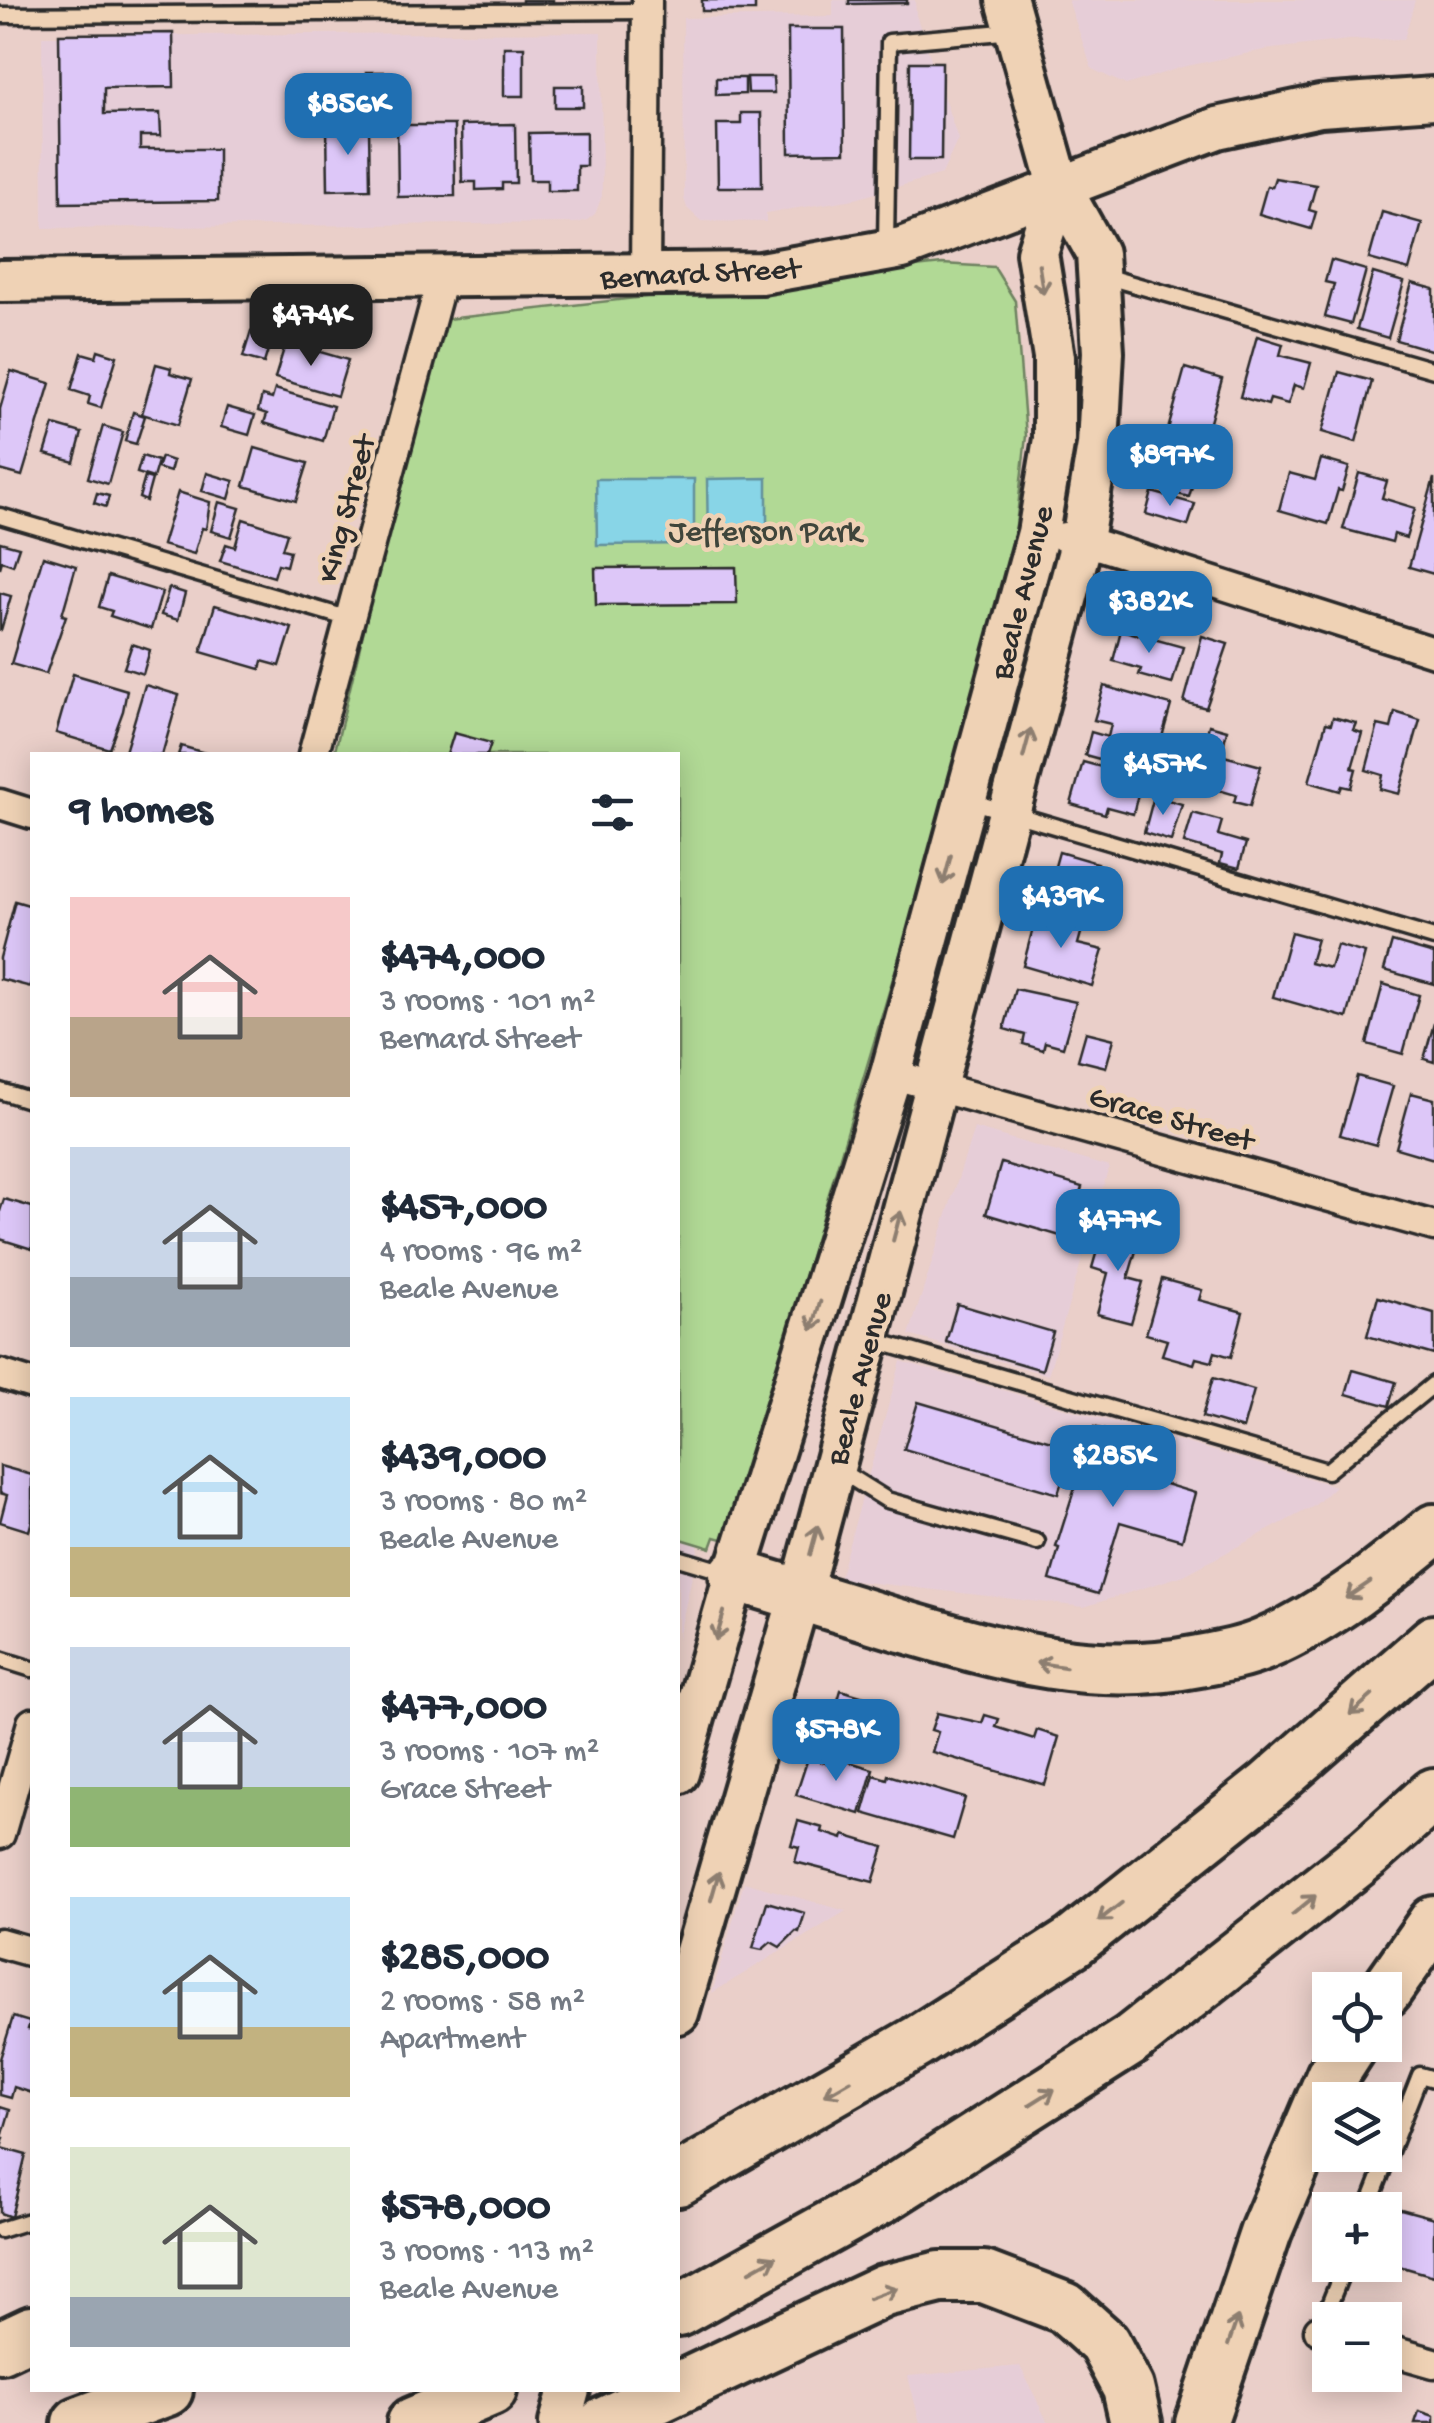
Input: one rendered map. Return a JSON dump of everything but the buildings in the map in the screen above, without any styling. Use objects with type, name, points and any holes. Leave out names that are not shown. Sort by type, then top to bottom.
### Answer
[{"type":"highway","points":[[736,1575],[995,1654],[1054,1666],[1106,1670],[1167,1668],[1265,1644],[1367,1584],[1434,1530]]},
{"type":"highway","points":[[680,2179],[917,2042],[1073,1942],[1269,1786],[1434,1640]]},
{"type":"highway","points":[[680,2310],[880,2199],[1131,2040],[1354,1865],[1434,1794]]},
{"type":"highway","points":[[1399,1972],[1434,1922]]},
{"type":"highway","points":[[1201,2423],[1266,2231],[1341,2062]]},
{"type":"highway","points":[[680,2387],[884,2291],[940,2278],[984,2278],[1065,2308],[1104,2343],[1128,2388],[1136,2423]]},
{"type":"highway","points":[[0,2347],[30,2333]]},
{"type":"highway","points":[[78,2423],[162,2392]]},
{"type":"highway","points":[[412,2423],[486,2392]]},
{"type":"highway","points":[[604,2423],[670,2392]]},
{"type":"main road","points":[[1011,15],[1058,185]]},
{"type":"main road","name":"Bernard Street","points":[[0,281],[761,274],[902,248],[1058,185],[1217,128],[1278,113],[1434,98]]},
{"type":"main road","name":"Beale Avenue","points":[[680,2006],[800,1595],[1082,540],[1098,445],[1102,352],[1097,252],[1058,185]]},
{"type":"main road","name":"Beale Avenue","points":[[680,1767],[892,1074],[1038,533],[1054,439],[1054,357],[1037,253],[1058,185]]},
{"type":"main road","points":[[489,2423],[498,2392]]},
{"type":"main road","points":[[560,2423],[568,2392]]},
{"type":"street","points":[[645,277],[647,6]]},
{"type":"street","name":"King Street","points":[[314,752],[442,278]]},
{"type":"street","points":[[1038,533],[1082,540],[1434,652]]},
{"type":"street","points":[[0,804],[30,813]]},
{"type":"street","name":"Grace Street","points":[[892,1074],[1434,1226]]},
{"type":"street","points":[[0,1374],[30,1383]]},
{"type":"street","points":[[0,1834],[30,1730]]},
{"type":"street","points":[[0,1943],[30,1951]]},
{"type":"street","points":[[1402,2354],[1434,2364]]},
{"type":"lane","points":[[0,15],[647,6]]},
{"type":"lane","points":[[886,250],[889,42],[1011,15]]},
{"type":"lane","points":[[1098,274],[1434,370]]},
{"type":"lane","points":[[0,516],[350,619]]},
{"type":"lane","points":[[966,800],[1434,938]]},
{"type":"lane","points":[[0,1092],[30,1100]]},
{"type":"lane","points":[[867,1339],[1326,1471],[1434,1384]]},
{"type":"lane","points":[[834,1468],[888,1500],[1037,1542]]},
{"type":"lane","points":[[680,1559],[736,1575]]},
{"type":"lane","points":[[0,1659],[30,1668]]},
{"type":"lane","points":[[1373,2192],[1420,2075],[1434,2079]]},
{"type":"lane","points":[[0,2230],[30,2221]]},
{"type":"shaded area","points":[[833,0],[915,0],[916,15],[958,139],[942,174],[855,199],[766,213],[766,222],[701,221],[687,208],[684,198],[683,18],[833,16]]},
{"type":"shaded area","points":[[1068,0],[1415,0],[1404,39],[1348,40],[1264,50],[1182,67],[1126,85],[1092,69]]},
{"type":"shaded area","points":[[601,32],[602,196],[595,214],[587,220],[43,228],[42,36]]},
{"type":"shaded area","points":[[974,1128],[1109,1167],[1048,1375],[909,1335]]},
{"type":"shaded area","points":[[901,1361],[1335,1486],[1314,1506],[1184,1575],[1084,1607],[839,1579]]},
{"type":"shaded area","points":[[680,1530],[701,1536],[680,1630]]},
{"type":"shaded area","points":[[744,1882],[846,1911],[712,1993]]},
{"type":"shaded area","points":[[1020,2366],[1048,2423],[920,2423],[908,2376]]},
{"type":"green space","name":"Jefferson Park","points":[[942,264],[994,267],[1015,301],[1026,436],[1009,588],[726,1540],[715,1537],[711,1548],[680,1539],[680,752],[335,752],[438,320]]},
{"type":"water","points":[[767,478],[767,543],[708,543],[707,479]]},
{"type":"water","points":[[596,479],[694,479],[694,544],[597,545]]}]
